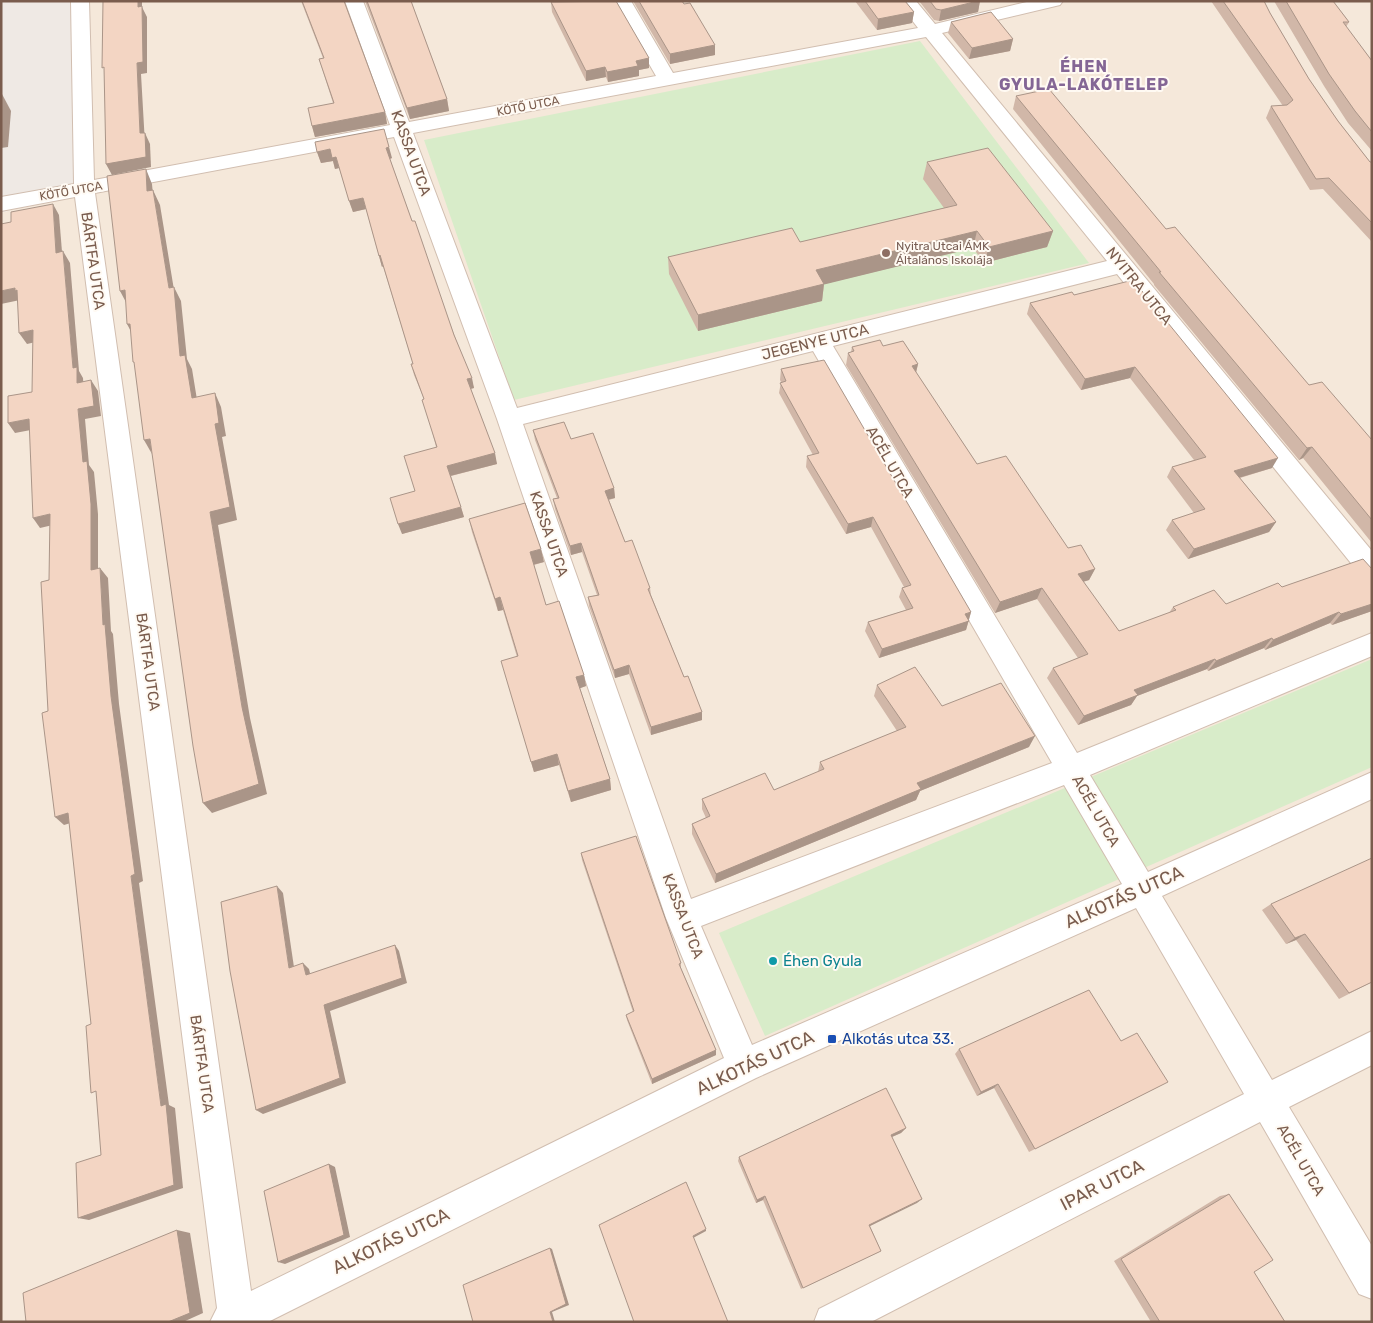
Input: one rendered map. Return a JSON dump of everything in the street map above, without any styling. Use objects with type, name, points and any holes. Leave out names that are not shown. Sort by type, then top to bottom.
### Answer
[{"type":"street","name":"BÁRTFA UTCA","points":[[80,1],[84,189],[234,1320]]},
{"type":"street","name":"KASSA UTCA","points":[[354,1],[509,419],[682,918],[744,1066]]},
{"type":"street","points":[[622,1],[668,80]]},
{"type":"street","name":"NYITRA UTCA","points":[[906,1],[1372,570]]},
{"type":"street","name":"KÖTŐ UTCA","points":[[1,204],[930,31],[1054,1]]},
{"type":"street","name":"JEGENYE UTCA","points":[[509,419],[1122,265]]},
{"type":"street","name":"ACÉL UTCA","points":[[819,341],[1372,1281]]},
{"type":"street","points":[[682,918],[774,880],[1071,769],[1372,644]]},
{"type":"street","name":"ALKOTÁS UTCA","points":[[234,1320],[744,1066],[1142,890],[1372,785]]},
{"type":"street","name":"IPAR UTCA","points":[[832,1322],[1372,1047]]},
{"type":"shaded area","points":[[1,1],[73,1],[80,189],[1,213]]},
{"type":"shaded area","points":[[73,1],[1372,1],[1372,1322],[1,1322],[1,213],[79,189]]},
{"type":"green space","points":[[920,41],[1089,263],[514,400],[424,140]]},
{"type":"green space","points":[[1372,659],[1372,767],[765,1036],[719,933]]},
{"type":"building","points":[[103,1],[138,1],[138,7],[142,6],[143,62],[137,63],[140,133],[145,133],[146,157],[106,164],[104,67],[102,68]]},
{"type":"building","points":[[302,1],[344,1],[385,112],[312,126],[308,108],[334,103],[319,59],[324,58]]},
{"type":"building","points":[[367,1],[411,1],[447,99],[407,108]]},
{"type":"building","points":[[616,1],[649,58],[636,61],[638,66],[607,72],[605,67],[586,71],[551,2]]},
{"type":"building","points":[[639,1],[682,1],[684,4],[690,3],[715,45],[670,54]]},
{"type":"building","points":[[865,1],[905,1],[914,12],[878,19]]},
{"type":"building","points":[[930,1],[978,1],[941,10],[936,9]]},
{"type":"building","points":[[1223,1],[1264,1],[1309,79],[1338,121],[1370,162],[1372,162],[1372,223],[1329,178],[1316,179],[1271,106],[1287,105],[1293,100]]},
{"type":"building","points":[[1286,1],[1333,1],[1349,22],[1343,22],[1372,61],[1372,132],[1329,74]]},
{"type":"building","points":[[991,12],[1013,39],[972,48],[951,22]]},
{"type":"building","points":[[1049,89],[1166,229],[1175,227],[1309,385],[1322,382],[1372,440],[1372,520],[1312,447],[1307,448],[1159,272],[1161,272],[1016,96]]},
{"type":"building","points":[[384,129],[389,147],[386,148],[412,221],[415,221],[454,335],[472,378],[467,379],[495,453],[447,466],[461,507],[398,524],[390,498],[415,491],[404,456],[437,447],[363,198],[349,201],[336,157],[332,158],[330,149],[317,152],[315,142]]},
{"type":"building","name":"Nyitra Utcai ÁMK Általános Iskolája","points":[[988,148],[1053,231],[989,247],[977,231],[816,270],[824,284],[698,315],[668,257],[792,228],[800,242],[957,205],[927,162]]},
{"type":"building","points":[[146,169],[147,191],[153,190],[169,288],[174,287],[180,356],[185,355],[192,398],[215,393],[219,423],[215,424],[230,507],[210,512],[242,707],[259,784],[203,803],[193,746],[150,439],[144,440],[133,362],[130,324],[127,324],[125,290],[120,291],[107,176]]},
{"type":"building","points":[[53,204],[56,253],[63,251],[73,368],[77,367],[77,383],[91,380],[94,406],[78,409],[83,462],[87,461],[91,504],[91,570],[100,568],[103,625],[105,624],[111,696],[135,874],[131,876],[161,1106],[166,1104],[174,1185],[78,1218],[76,1163],[101,1155],[96,1091],[91,1093],[86,1026],[91,1024],[68,813],[55,817],[42,713],[48,711],[41,582],[49,580],[50,514],[33,518],[29,419],[8,423],[8,396],[32,392],[33,330],[19,333],[17,290],[15,291],[15,288],[1,291],[1,224],[11,222],[11,212]]},
{"type":"building","points":[[1133,280],[1278,458],[1234,471],[1276,522],[1194,549],[1172,520],[1205,509],[1172,467],[1206,457],[1135,367],[1085,379],[1030,303],[1072,292],[1074,295]]},
{"type":"building","points":[[880,340],[883,346],[903,341],[918,364],[912,366],[977,464],[1006,456],[1068,548],[1081,545],[1095,569],[1078,574],[1119,631],[1176,610],[1173,607],[1214,590],[1226,604],[1278,583],[1282,587],[1363,559],[1372,569],[1372,604],[1341,614],[1339,612],[1273,640],[1272,638],[1216,661],[1215,659],[1134,690],[1138,695],[1084,716],[1053,668],[1088,654],[1042,588],[1000,602],[848,353],[854,351],[852,347]]},
{"type":"building","points":[[824,360],[971,612],[965,614],[969,621],[882,649],[868,622],[913,608],[902,588],[911,585],[873,517],[848,524],[807,456],[819,453],[780,383],[786,381],[781,369]]},
{"type":"building","points":[[564,422],[571,439],[593,433],[614,488],[605,491],[625,542],[632,540],[650,588],[648,589],[684,677],[688,676],[702,712],[651,727],[629,665],[614,670],[588,597],[599,595],[581,543],[570,546],[553,499],[559,498],[533,430]]},
{"type":"building","points":[[525,503],[541,549],[530,552],[546,605],[559,601],[584,675],[576,677],[610,779],[568,791],[557,754],[531,762],[501,661],[518,656],[500,597],[495,599],[469,519]]},
{"type":"building","points":[[915,667],[942,706],[1001,683],[1035,736],[917,783],[921,789],[716,874],[692,824],[710,816],[702,799],[765,773],[774,790],[824,769],[820,762],[906,727],[877,685]]},
{"type":"building","points":[[636,836],[681,963],[679,964],[716,1050],[652,1079],[626,1015],[634,1011],[581,853]]},
{"type":"building","points":[[1372,858],[1372,982],[1349,993],[1305,934],[1295,938],[1271,904]]},
{"type":"building","points":[[277,886],[289,968],[303,963],[306,975],[395,945],[402,978],[324,1005],[340,1078],[256,1110],[230,971],[221,902]]},
{"type":"building","points":[[1089,990],[1121,1041],[1137,1033],[1168,1082],[1035,1149],[998,1084],[981,1092],[959,1049]]},
{"type":"building","points":[[886,1088],[906,1128],[891,1135],[922,1199],[869,1225],[881,1251],[803,1288],[765,1196],[757,1200],[739,1157]]},
{"type":"building","points":[[329,1164],[344,1235],[278,1262],[264,1191]]},
{"type":"building","points":[[686,1182],[706,1229],[693,1236],[728,1322],[634,1322],[599,1225]]},
{"type":"building","points":[[1229,1194],[1273,1260],[1254,1272],[1285,1322],[1160,1322],[1121,1259]]},
{"type":"building","points":[[177,1230],[190,1313],[168,1322],[26,1322],[23,1293]]},
{"type":"building","points":[[550,1248],[566,1304],[550,1312],[553,1322],[473,1322],[463,1285]]},
{"type":"place","name":"Nyitra Utcai ÁMK Általános Iskolája","points":[[886,253]]},
{"type":"place","name":"Éhen Gyula","points":[[773,961]]},
{"type":"place","name":"Alkotás utca 33.","points":[[832,1039]]},
{"type":"district","name":"ÉHEN GYULA-LAKÓTELEP","points":[[1084,75]]}]
